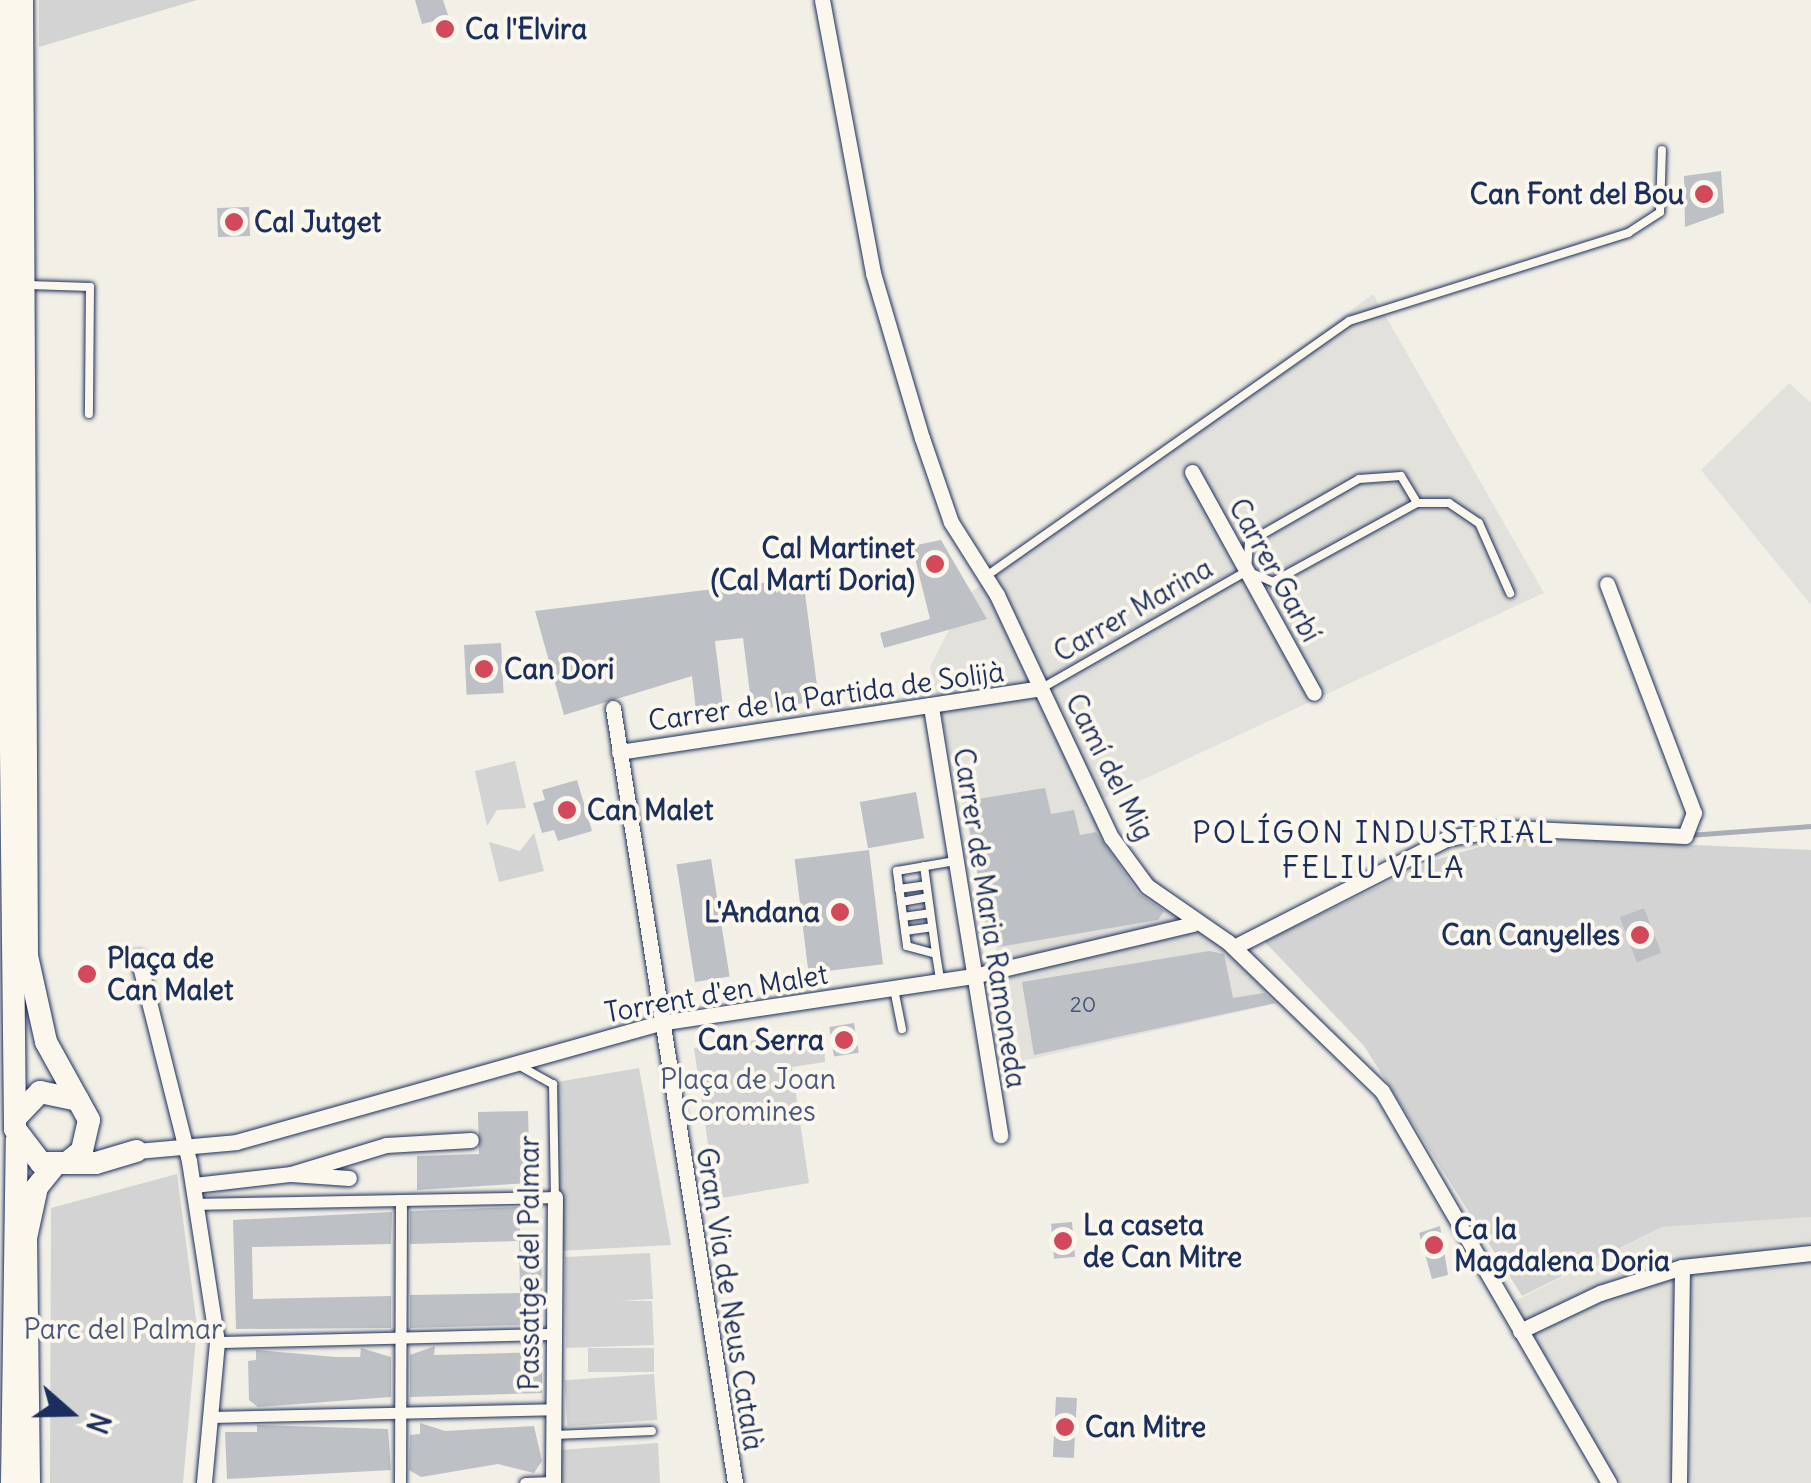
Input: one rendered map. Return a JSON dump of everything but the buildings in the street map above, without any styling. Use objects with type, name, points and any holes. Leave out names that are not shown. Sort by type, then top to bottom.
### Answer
[{"type":"main road","points":[[3,0],[6,519],[17,1129],[12,1483]]},
{"type":"main road","points":[[22,0],[27,956],[46,1042],[80,1102],[89,1129],[136,1151]]},
{"type":"main road","points":[[17,1129],[40,1092],[65,1092],[80,1102]]},
{"type":"main road","points":[[17,1129],[28,1156],[62,1163],[136,1151]]},
{"type":"main road","points":[[29,1483],[26,1238],[37,1187],[89,1129]]},
{"type":"street","name":"Camí del Mig","points":[[822,0],[877,288],[951,522],[986,577],[1111,836],[1147,886],[1193,924],[1234,947],[1382,1090],[1609,1483]]},
{"type":"street","name":"Carrer Garbí","points":[[1192,472],[1314,692]]},
{"type":"street","points":[[1234,947],[1448,838],[1509,828],[1656,840],[1686,836],[1694,813],[1607,584]]},
{"type":"street","name":"Carrer de la Partida de Solijà","points":[[618,752],[931,708],[1041,688]]},
{"type":"street","name":"Gran Via de Neus Català","points":[[613,708],[659,1022],[735,1483]]},
{"type":"street","name":"Carrer de Maria Ramoneda","points":[[931,708],[1000,1136]]},
{"type":"street","name":"Torrent d'en Malet","points":[[136,1151],[236,1142],[659,1022],[974,976],[1193,924]]},
{"type":"street","points":[[138,958],[194,1186],[217,1342],[204,1483]]},
{"type":"street","points":[[194,1186],[290,1174],[386,1145],[471,1140]]},
{"type":"street","points":[[290,1174],[349,1178]]},
{"type":"street","points":[[196,1204],[554,1196]]},
{"type":"street","name":"Passatge del Palmar","points":[[553,1483],[554,1196]]},
{"type":"street","points":[[400,1200],[400,1483]]},
{"type":"street","points":[[1520,1331],[1600,1292],[1682,1267],[1811,1252]]},
{"type":"street","points":[[1678,1483],[1682,1267]]},
{"type":"street","points":[[217,1342],[399,1343],[552,1334]]},
{"type":"street","points":[[211,1417],[398,1417],[554,1409]]},
{"type":"street","points":[[525,1483],[553,1483]]},
{"type":"lane","points":[[986,577],[1349,321],[1628,233],[1660,212],[1662,150]]},
{"type":"lane","points":[[24,285],[90,286],[90,414]]},
{"type":"lane","name":"Carrer Marina","points":[[1402,476],[1416,503],[1272,582],[1246,571],[1249,542],[1360,479],[1402,476]]},
{"type":"lane","points":[[1416,503],[1448,503],[1480,523],[1510,593]]},
{"type":"lane","name":"Carrer Marina","points":[[1041,688],[1246,571]]},
{"type":"lane","points":[[936,954],[906,946],[896,871],[955,861]]},
{"type":"lane","points":[[924,866],[940,981]]},
{"type":"lane","points":[[899,889],[926,885]]},
{"type":"lane","points":[[901,902],[928,897]]},
{"type":"lane","points":[[903,918],[930,913]]},
{"type":"lane","points":[[905,931],[932,927]]},
{"type":"lane","points":[[894,988],[902,1029]]},
{"type":"lane","name":"Passatge del Palmar","points":[[517,1064],[553,1084],[554,1196]]},
{"type":"lane","points":[[554,1435],[652,1431]]},
{"type":"shaded area","points":[[1373,294],[1544,593],[1084,807],[1279,1003],[1022,1061],[930,667],[966,596]]},
{"type":"shaded area","points":[[1789,383],[1811,403],[1811,605],[1701,470]]},
{"type":"shaded area","points":[[1811,1217],[1811,1483],[1600,1483],[1501,1308],[1662,1227]]},
{"type":"green space","points":[[39,0],[197,0],[39,47]]},
{"type":"green space","points":[[515,761],[526,808],[497,810],[487,826],[475,771]]},
{"type":"green space","points":[[534,833],[544,871],[499,882],[489,842],[520,851]]},
{"type":"green space","points":[[1513,837],[1811,850],[1811,1217],[1662,1227],[1522,1296],[1364,1046],[1264,941],[1432,861]]},
{"type":"green space","name":"Plaça de Joan Coromines","points":[[824,1031],[825,1062],[792,1067],[809,1183],[716,1199],[694,1048]]},
{"type":"green space","points":[[639,1068],[671,1245],[558,1251],[557,1082]]},
{"type":"green space","name":"Parc del Palmar","points":[[177,1174],[197,1326],[183,1483],[50,1483],[51,1208]]},
{"type":"green space","points":[[650,1253],[653,1299],[619,1301],[652,1301],[654,1345],[566,1348],[565,1257]]},
{"type":"green space","points":[[588,1348],[654,1348],[654,1372],[588,1372]]},
{"type":"green space","points":[[654,1374],[657,1420],[567,1426],[564,1380]]},
{"type":"green space","points":[[658,1443],[660,1483],[560,1483],[560,1450]]},
{"type":"waterway","name":"Torrent d'en Malet","points":[[1689,835],[1811,826]]},
{"type":"place","name":"Ca l'Elvira","points":[[445,29]]},
{"type":"place","name":"Can Font del Bou","points":[[1704,194]]},
{"type":"place","name":"Cal Jutget","points":[[234,222]]},
{"type":"place","name":"Cal Martinet (Cal Martí Doria)","points":[[935,564]]},
{"type":"place","name":"Can Dori","points":[[484,669]]},
{"type":"place","name":"Can Malet","points":[[567,810]]},
{"type":"place","name":"L'Andana","points":[[840,912]]},
{"type":"place","name":"Can Canyelles","points":[[1640,935]]},
{"type":"place","name":"Plaça de Can Malet","points":[[87,974]]},
{"type":"place","name":"Can Serra","points":[[844,1040]]},
{"type":"place","name":"La caseta de Can Mitre","points":[[1063,1241]]},
{"type":"place","name":"Ca la Magdalena Doria","points":[[1434,1245]]},
{"type":"place","name":"Can Mitre","points":[[1065,1427]]},
{"type":"district","name":"POLÍGON INDUSTRIAL FELIU VILA","points":[[1374,849]]}]
